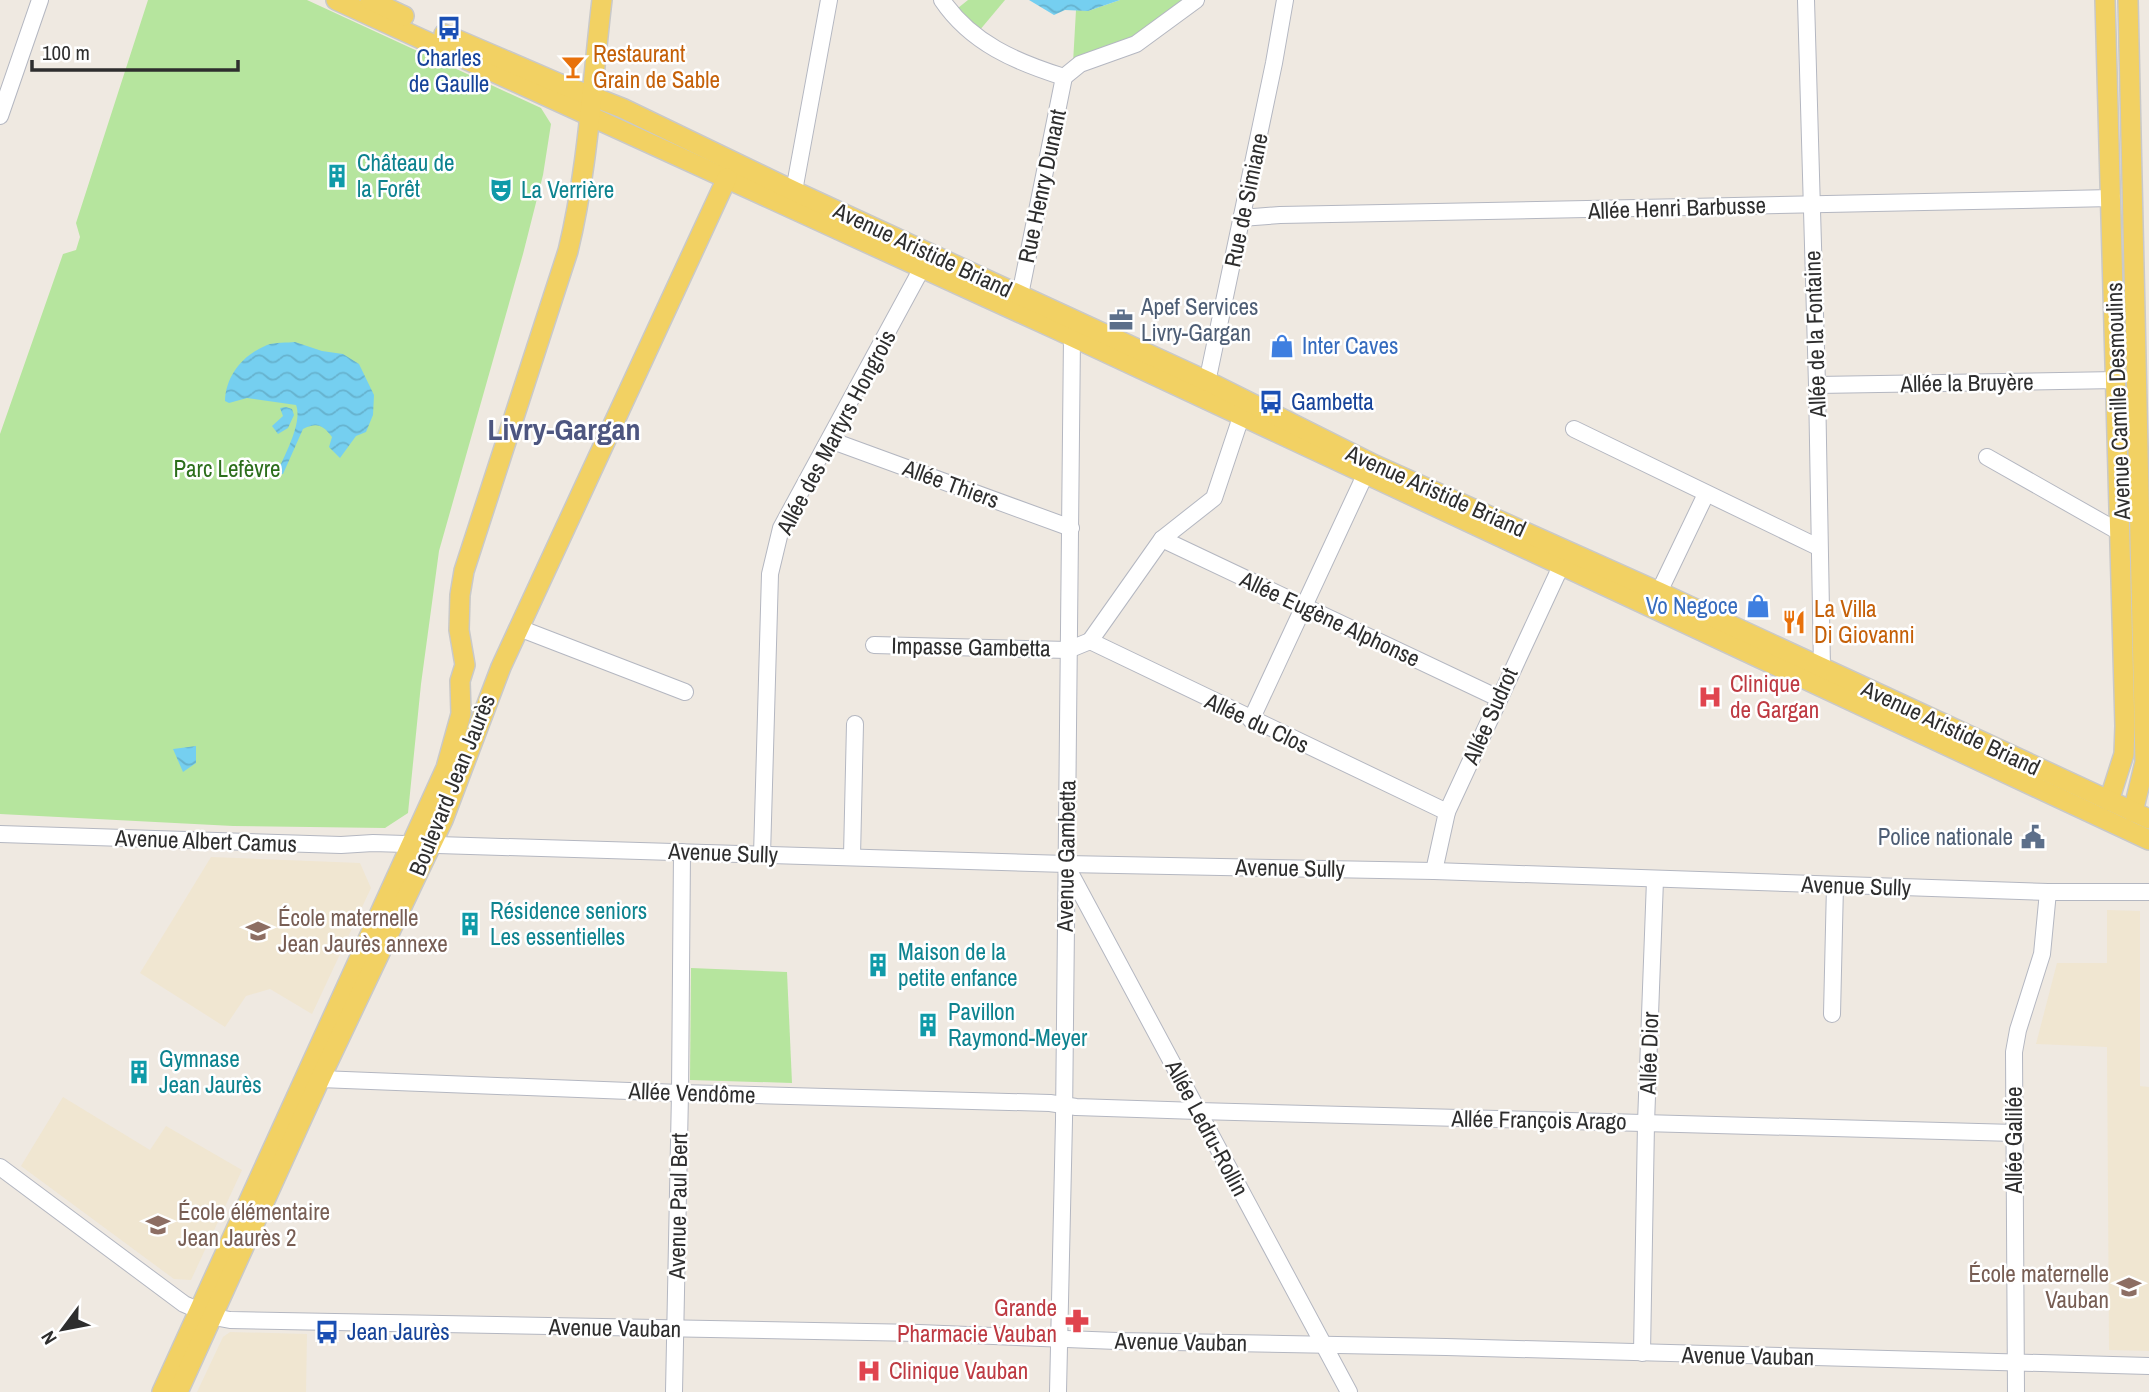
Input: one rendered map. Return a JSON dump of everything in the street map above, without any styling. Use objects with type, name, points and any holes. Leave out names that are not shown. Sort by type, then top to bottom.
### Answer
[{"type":"main road","points":[[336,0],[590,105]]},
{"type":"main road","points":[[370,0],[503,60],[590,105]]},
{"type":"main road","points":[[421,845],[461,714],[460,681],[465,665],[459,630],[464,571],[568,251],[577,213],[602,0]]},
{"type":"main road","name":"Avenue Camille Desmoulins","points":[[2105,0],[2125,746],[2109,800]]},
{"type":"main road","name":"Avenue Camille Desmoulins","points":[[2128,0],[2141,281],[2145,762],[2141,816]]},
{"type":"main road","name":"Avenue Aristide Briand","points":[[590,105],[682,147],[695,144],[726,158],[1020,295],[1075,329]]},
{"type":"main road","name":"Avenue Aristide Briand","points":[[590,105],[727,178],[922,268],[1075,329],[1659,592],[2141,816]]},
{"type":"main road","points":[[726,158],[727,178]]},
{"type":"main road","name":"Boulevard Jean Jaurès","points":[[178,1392],[207,1314],[421,845],[443,820],[501,667],[727,178]]},
{"type":"main road","name":"Avenue Aristide Briand","points":[[1206,390],[1241,417],[2149,840]]},
{"type":"main road","points":[[465,665],[473,675],[482,679],[501,667]]},
{"type":"main road","points":[[2109,800],[2117,824],[2141,816]]},
{"type":"main road","name":"Boulevard Jean Jaurès","points":[[162,1392],[207,1314],[320,1079],[421,845]]},
{"type":"street","points":[[0,116],[40,0]]},
{"type":"street","points":[[794,191],[829,0]]},
{"type":"street","points":[[942,0],[953,16],[981,42],[1032,67],[1065,77],[1080,64],[1136,44],[1196,0]]},
{"type":"street","name":"Rue de Simiane","points":[[1206,390],[1285,0]]},
{"type":"street","name":"Allée de la Fontaine","points":[[1806,0],[1822,668]]},
{"type":"street","name":"Rue Henry Dunant","points":[[1020,295],[1065,77]]},
{"type":"street","name":"Allée Henri Barbusse","points":[[1241,218],[1280,215],[1600,211],[1812,203],[2112,198]]},
{"type":"street","name":"Allée des Martyrs Hongrois","points":[[762,855],[770,574],[781,528],[922,268]]},
{"type":"street","name":"Avenue Gambetta","points":[[1058,1392],[1075,329]]},
{"type":"street","name":"Allée la Bruyère","points":[[1817,385],[2117,380]]},
{"type":"street","points":[[1068,650],[1090,641],[1162,540],[1214,498],[1241,417]]},
{"type":"street","points":[[1574,429],[1818,547]]},
{"type":"street","name":"Allée Thiers","points":[[830,440],[1071,528]]},
{"type":"street","points":[[1987,457],[2121,533]]},
{"type":"street","points":[[1251,720],[1365,475]]},
{"type":"street","points":[[1659,592],[1706,494]]},
{"type":"street","name":"Allée Eugène Alphonse","points":[[1162,540],[1498,698]]},
{"type":"street","name":"Allée Sudrot","points":[[1434,871],[1447,812],[1561,566]]},
{"type":"street","points":[[519,628],[685,692]]},
{"type":"street","name":"Allée du Clos","points":[[1090,641],[1447,812]]},
{"type":"street","name":"Impasse Gambetta","points":[[874,645],[1068,650]]},
{"type":"street","points":[[852,856],[855,724]]},
{"type":"street","name":"Avenue Albert Camus","points":[[0,834],[421,845]]},
{"type":"street","name":"Avenue Sully","points":[[421,845],[1066,864],[1434,871],[2048,892],[2149,892]]},
{"type":"street","name":"Avenue Paul Bert","points":[[674,1392],[682,852]]},
{"type":"street","name":"Allée Ledru-Rollin","points":[[1066,864],[1349,1392]]},
{"type":"street","name":"Allée Dior","points":[[1642,1353],[1646,1122],[1655,880]]},
{"type":"street","points":[[1832,1014],[1835,885]]},
{"type":"street","name":"Allée Galilée","points":[[2016,1392],[2014,1052],[2018,1030],[2042,954],[2048,892]]},
{"type":"street","name":"Allée Vendôme","points":[[320,1079],[1063,1104]]},
{"type":"street","name":"Allée François Arago","points":[[1063,1104],[1076,1107],[1198,1111],[2015,1133]]},
{"type":"street","points":[[0,1167],[179,1300],[207,1314]]},
{"type":"street","name":"Avenue Vauban","points":[[207,1314],[235,1320],[1059,1337],[1117,1341],[2149,1366]]},
{"type":"shaded area","name":"École maternelle Jean Jaurès annexe","points":[[211,857],[360,863],[371,888],[312,1014],[270,989],[246,996],[225,1027],[140,973]]},
{"type":"shaded area","points":[[2107,910],[2140,911],[2140,1086],[2149,1087],[2149,1351],[2109,1350],[2107,1047],[2036,1044],[2057,963],[2107,963]]},
{"type":"shaded area","name":"École élémentaire Jean Jaurès 2","points":[[63,1097],[150,1150],[166,1126],[242,1170],[191,1280],[174,1279],[21,1166]]},
{"type":"shaded area","points":[[230,1332],[307,1334],[306,1392],[197,1392],[223,1337]]},
{"type":"green space","name":"Parc Lefèvre","points":[[148,0],[307,0],[541,108],[551,124],[543,175],[523,254],[439,551],[421,684],[408,813],[385,828],[233,826],[0,814],[0,434],[63,254],[76,250],[80,237],[76,223]]},
{"type":"green space","points":[[968,0],[1005,0],[979,31],[958,8]]},
{"type":"green space","points":[[1120,0],[1184,0],[1134,37],[1073,63],[1076,10],[1088,11]]},
{"type":"green space","points":[[691,968],[787,972],[792,1083],[690,1080]]},
{"type":"water","points":[[1029,0],[1120,0],[1088,11],[1065,10],[1054,15]]},
{"type":"water","points":[[295,342],[322,351],[343,354],[359,364],[374,395],[373,415],[366,432],[356,436],[340,458],[329,447],[332,437],[326,430],[316,425],[303,429],[283,474],[276,475],[295,430],[296,405],[247,398],[229,403],[225,401],[226,392],[232,374],[250,354],[270,344]]},
{"type":"water","points":[[280,408],[292,409],[294,415],[288,428],[278,434],[272,426],[283,416]]},
{"type":"water","points":[[196,746],[196,763],[183,772],[173,749]]},
{"type":"place","name":"Charles de Gaulle","points":[[449,28]]},
{"type":"place","name":"Restaurant Grain de Sable","points":[[573,67]]},
{"type":"place","name":"Château de la Forêt","points":[[337,176]]},
{"type":"place","name":"La Verrière","points":[[501,190]]},
{"type":"place","name":"Apef Services Livry-Gargan","points":[[1121,320]]},
{"type":"place","name":"Inter Caves","points":[[1282,346]]},
{"type":"place","name":"Gambetta","points":[[1271,402]]},
{"type":"place","name":"Vo Negoce","points":[[1758,606]]},
{"type":"place","name":"La Villa Di Giovanni","points":[[1794,622]]},
{"type":"place","name":"Clinique de Gargan","points":[[1710,697]]},
{"type":"place","name":"Police nationale","points":[[2033,837]]},
{"type":"place","name":"Résidence seniors Les essentielles","points":[[470,924]]},
{"type":"place","name":"École maternelle Jean Jaurès annexe","points":[[258,931]]},
{"type":"place","name":"Maison de la petite enfance","points":[[878,965]]},
{"type":"place","name":"Pavillon Raymond-Meyer","points":[[928,1025]]},
{"type":"place","name":"Gymnase Jean Jaurès","points":[[139,1072]]},
{"type":"place","name":"École élémentaire Jean Jaurès 2","points":[[158,1225]]},
{"type":"place","name":"École maternelle Vauban","points":[[2129,1287]]},
{"type":"place","name":"Grande Pharmacie Vauban","points":[[1077,1321]]},
{"type":"place","name":"Jean Jaurès","points":[[327,1332]]},
{"type":"place","name":"Clinique Vauban","points":[[869,1371]]},
{"type":"district","name":"Livry-Gargan","points":[[564,430]]}]
